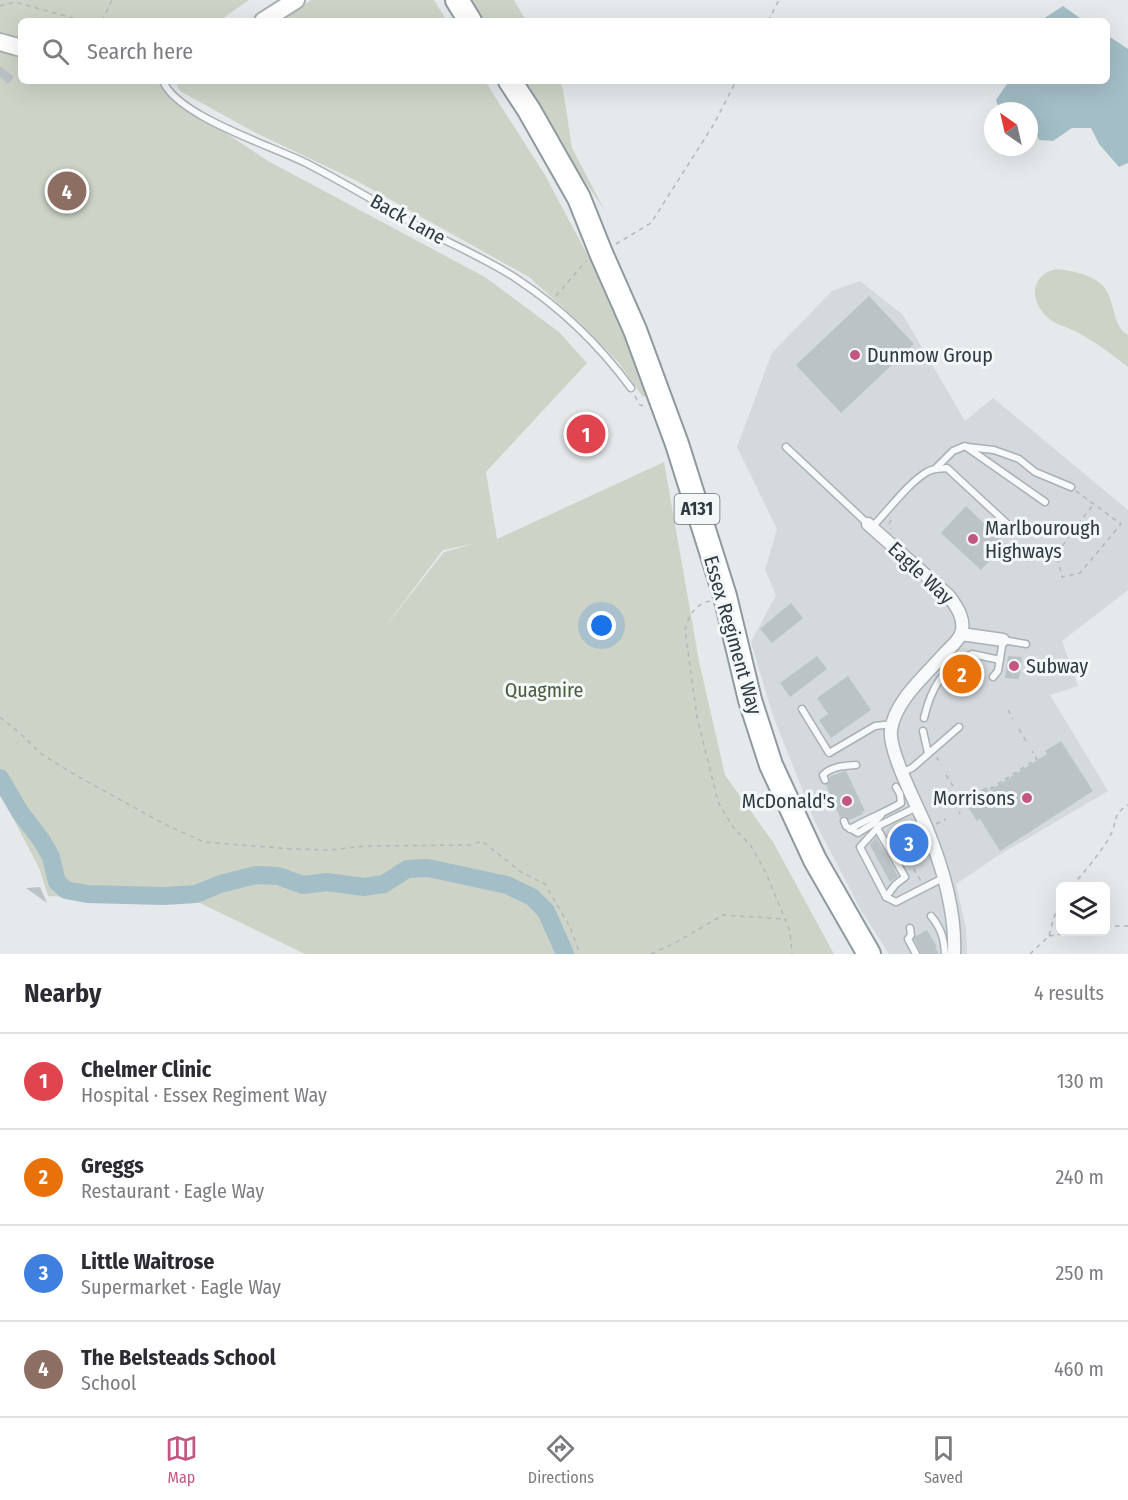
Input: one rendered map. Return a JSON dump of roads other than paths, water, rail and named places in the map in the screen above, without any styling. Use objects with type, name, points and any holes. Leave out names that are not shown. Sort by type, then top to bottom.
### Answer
[{"type":"highway","points":[[457,0],[468,18]]},
{"type":"highway","name":"Essex Regiment Way","points":[[512,84],[579,198],[635,330],[665,407],[725,596],[750,700],[771,765],[815,860],[869,954]]},
{"type":"street","points":[[268,18],[296,0]]},
{"type":"street","points":[[0,42],[18,47]]},
{"type":"street","name":"Eagle Way","points":[[870,526],[949,596],[962,619],[961,634]]},
{"type":"street","points":[[954,954],[955,930],[943,878],[896,754],[891,732],[897,712],[909,695],[961,634],[1003,640]]},
{"type":"lane","name":"Back Lane","points":[[165,84],[170,92],[181,101],[223,128],[306,163],[517,279],[550,304],[612,362],[631,388]]},
{"type":"lane","points":[[935,469],[953,452],[965,446],[994,450],[1018,459],[1035,472],[1071,487]]},
{"type":"lane","points":[[786,447],[870,526],[927,472],[947,468],[1014,530]]},
{"type":"lane","points":[[967,447],[1045,502]]},
{"type":"lane","points":[[993,677],[998,671],[1003,640],[1026,644]]},
{"type":"lane","points":[[924,718],[931,693],[945,671],[972,654],[1000,660]]},
{"type":"lane","points":[[802,709],[829,753],[874,726],[893,724]]},
{"type":"lane","points":[[903,772],[912,768],[959,727]]},
{"type":"lane","points":[[923,731],[928,753]]},
{"type":"lane","points":[[825,780],[823,776],[825,772],[840,766],[856,765]]},
{"type":"lane","points":[[844,821],[850,829],[858,833],[874,823],[881,815],[901,803],[900,794],[896,788]]},
{"type":"lane","points":[[918,807],[877,828],[860,847],[886,897],[896,902],[943,878]]},
{"type":"lane","points":[[877,828],[905,877],[886,897]]},
{"type":"lane","points":[[932,916],[944,939],[945,954]]},
{"type":"lane","points":[[910,928],[911,935],[908,939],[916,954]]},
{"type":"water","points":[[1063,6],[1080,18],[1045,18]]},
{"type":"water","points":[[1110,37],[1128,49],[1128,163],[1119,167],[1099,144],[1091,128],[1072,128],[1053,141],[1039,140],[1038,102],[997,102],[1007,84],[1110,84]]},
{"type":"waterway","points":[[0,778],[20,812],[42,841],[51,857],[57,882],[66,890],[87,894],[164,896],[196,894],[220,884],[256,875],[278,876],[303,885],[327,882],[364,887],[384,884],[407,869],[428,868],[507,885],[532,897],[546,911],[565,954]]},
{"type":"place","name":"The Belsteads School","points":[[67,191]]},
{"type":"place","name":"Dunmow Group","points":[[855,355]]},
{"type":"place","name":"Chelmer Clinic","points":[[586,434]]},
{"type":"place","name":"Marlbourough Highways","points":[[973,539]]},
{"type":"place","name":"Subway","points":[[1014,666]]},
{"type":"place","name":"Greggs","points":[[962,674]]},
{"type":"place","name":"Morrisons","points":[[1027,798]]},
{"type":"place","name":"McDonald's","points":[[847,801]]},
{"type":"place","name":"Little Waitrose","points":[[909,843]]},
{"type":"park label","name":"Quagmire","points":[[544,690]]}]
